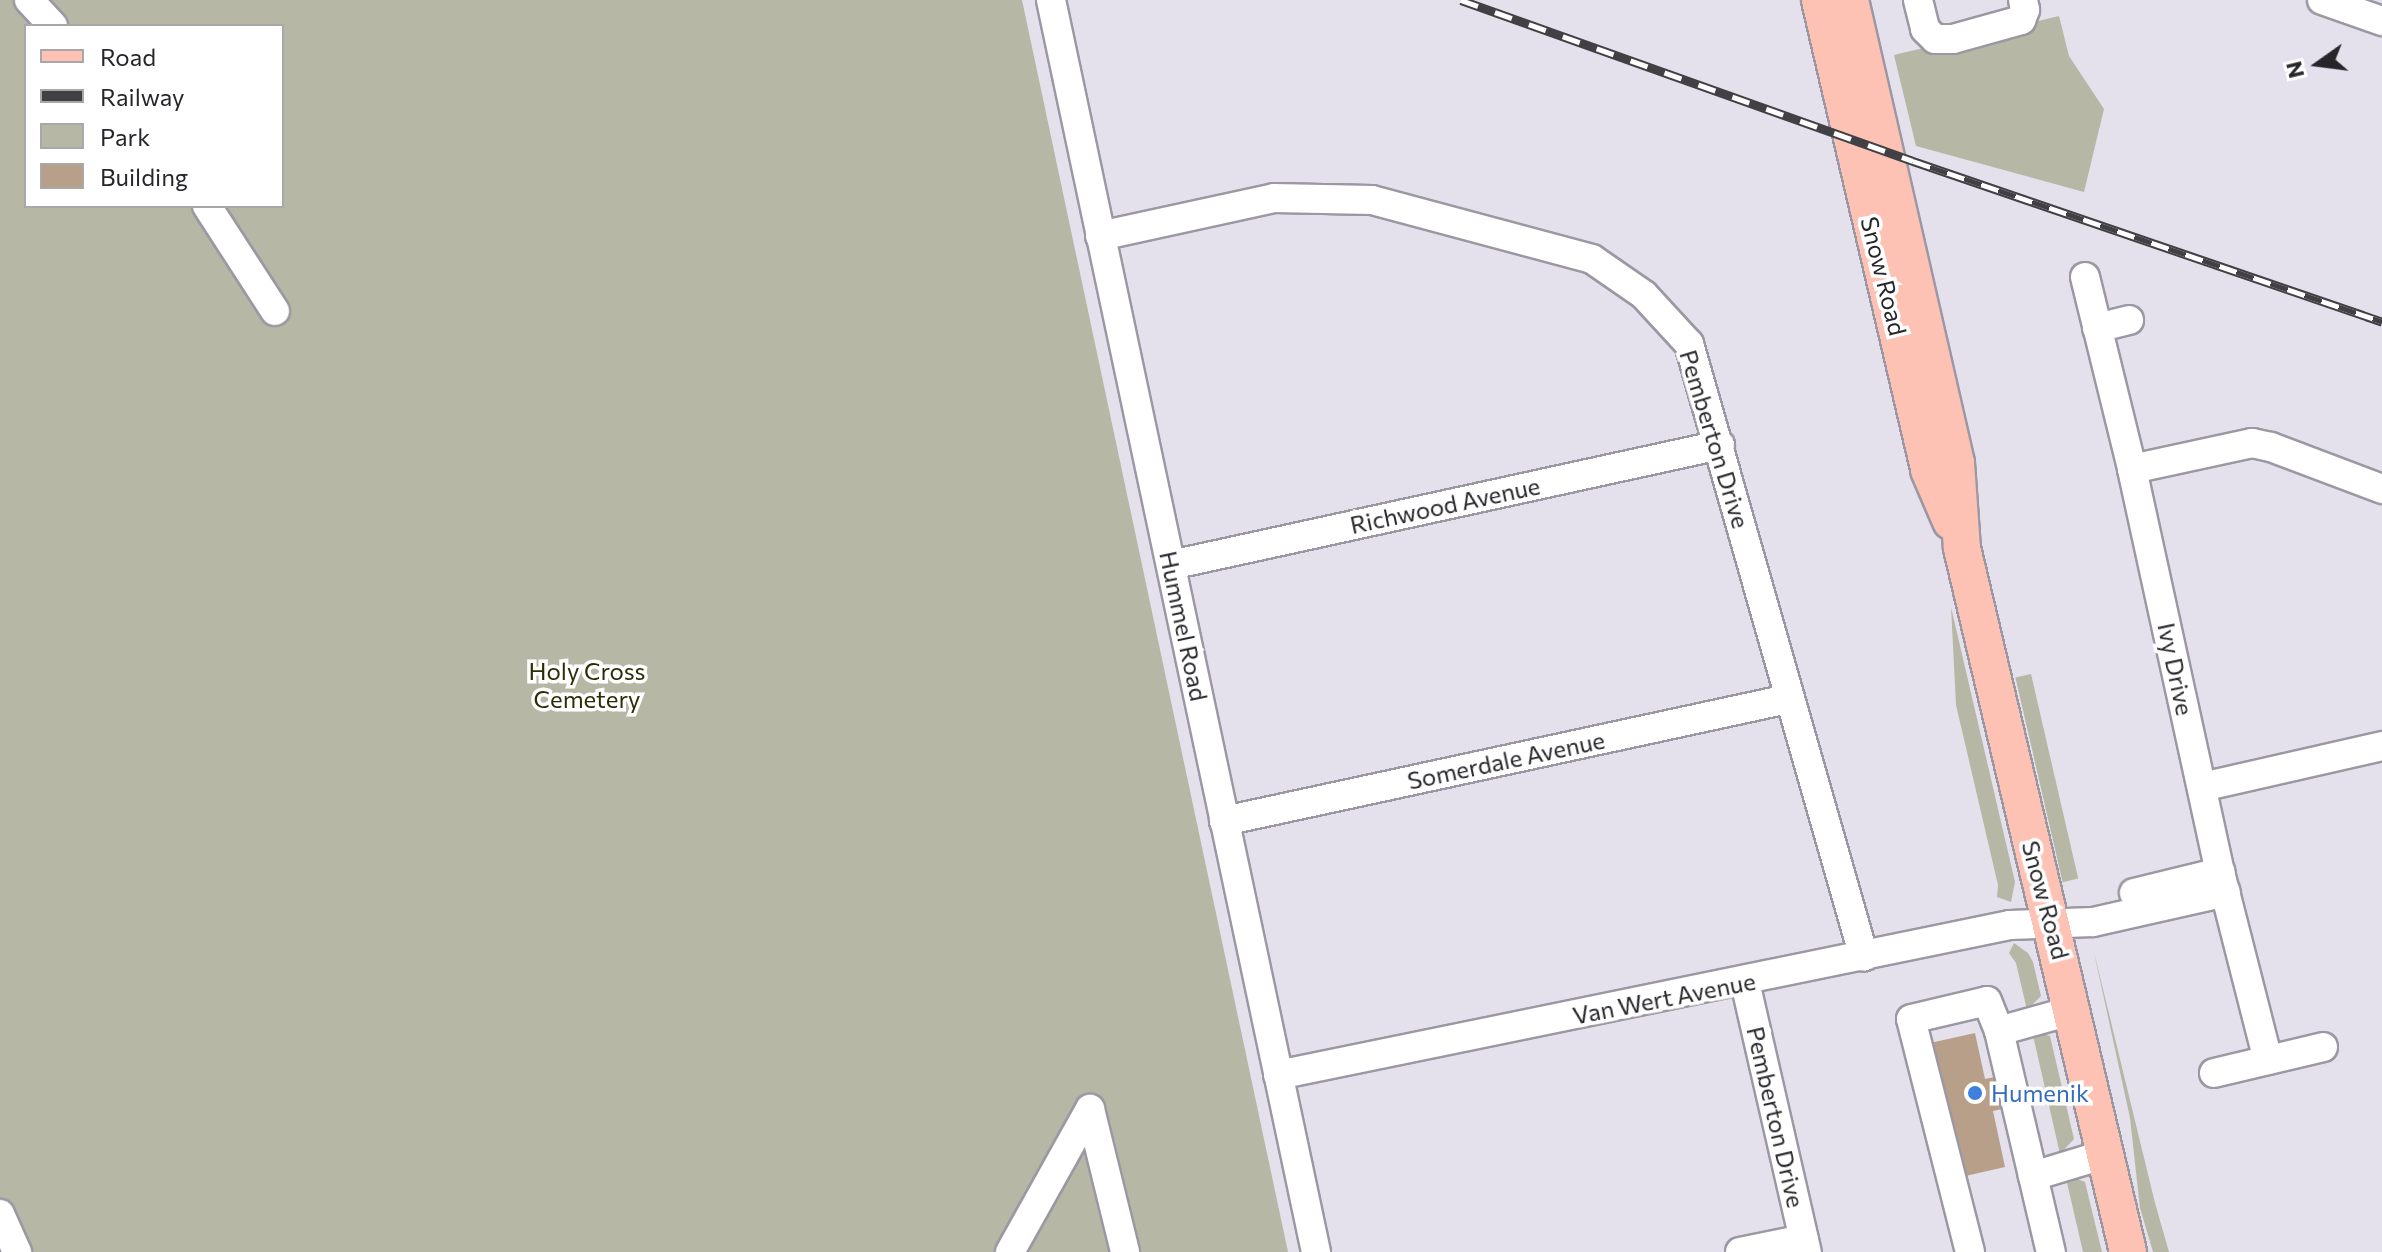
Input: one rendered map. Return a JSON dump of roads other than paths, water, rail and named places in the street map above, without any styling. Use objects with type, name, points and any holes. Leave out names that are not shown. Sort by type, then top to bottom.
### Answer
[{"type":"main road","name":"Snow Road","points":[[1820,0],[1929,470],[1962,548]]},
{"type":"main road","name":"Snow Road","points":[[1850,0],[1956,463],[1962,548],[2074,1010],[2128,1252]]},
{"type":"street","points":[[29,0],[51,24]]},
{"type":"street","name":"Hummel Road","points":[[1051,0],[1316,1252]]},
{"type":"street","points":[[1918,0],[1925,29],[1935,39],[1953,39],[2021,20],[2025,10],[2023,0]]},
{"type":"street","points":[[2322,0],[2382,21]]},
{"type":"street","name":"Pemberton Drive","points":[[1100,236],[1274,198],[1372,200],[1592,259],[1644,295],[1689,344],[1864,957]]},
{"type":"street","points":[[208,208],[275,311]]},
{"type":"street","name":"Ivy Drive","points":[[2085,277],[2132,469],[2223,882],[2268,1060]]},
{"type":"street","points":[[2097,328],[2129,320]]},
{"type":"street","points":[[2132,469],[2252,443],[2271,447],[2382,489]]},
{"type":"street","name":"Richwood Avenue","points":[[1171,565],[1720,445]]},
{"type":"street","name":"Somerdale Avenue","points":[[1224,821],[1788,699]]},
{"type":"street","points":[[2202,787],[2382,746]]},
{"type":"street","name":"Van Wert Avenue","points":[[1278,1075],[1745,982],[2010,925],[2050,921],[2093,922],[2223,882]]},
{"type":"street","name":"Pemberton Drive","points":[[1745,982],[1805,1245]]},
{"type":"street","points":[[1970,1252],[1911,1019],[1987,1001],[1999,1031],[2051,1252]]},
{"type":"street","points":[[1999,1031],[2074,1010]]},
{"type":"street","points":[[2214,1073],[2323,1047]]},
{"type":"street","points":[[1010,1252],[1090,1109],[1125,1252]]},
{"type":"street","points":[[2033,1176],[2106,1154]]},
{"type":"street","points":[[0,1214],[17,1252]]},
{"type":"street","points":[[1740,1252],[1805,1245]]},
{"type":"railway","points":[[1461,0],[1913,161],[2382,322]]},
{"type":"place","name":"Humenik","points":[[1975,1093]]},
{"type":"park label","name":"Holy Cross Cemetery","points":[[587,685]]}]
